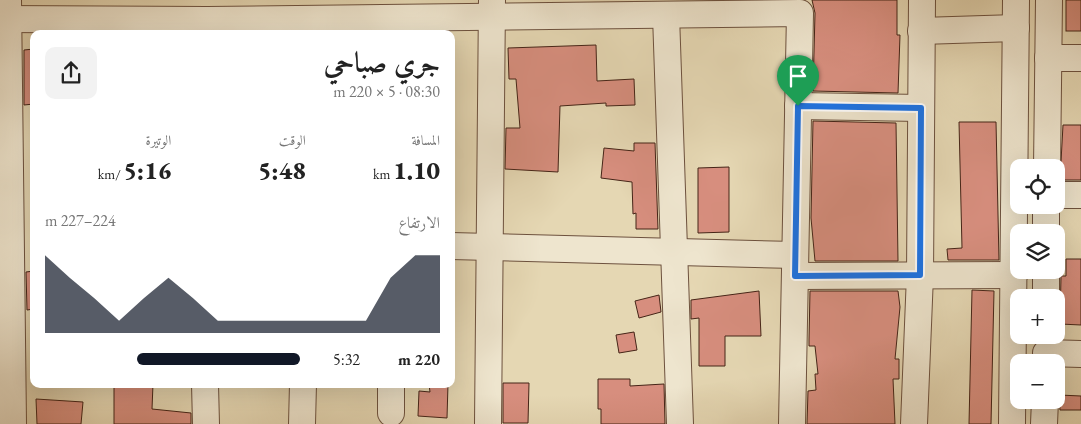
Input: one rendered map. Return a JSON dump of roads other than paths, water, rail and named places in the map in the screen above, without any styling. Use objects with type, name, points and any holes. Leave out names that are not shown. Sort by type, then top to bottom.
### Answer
[{"type":"street","points":[[914,424],[920,275],[922,0]]},
{"type":"street","points":[[1016,0],[1017,159]]},
{"type":"street","points":[[1047,159],[1049,0]]},
{"type":"street","points":[[488,424],[491,8]]},
{"type":"street","points":[[13,424],[5,12],[207,18],[303,18],[391,26],[491,8],[666,15],[800,13],[792,424]]},
{"type":"street","points":[[666,15],[680,424]]},
{"type":"street","points":[[921,31],[1016,28]]},
{"type":"street","points":[[1048,58],[1081,58]]},
{"type":"street","points":[[798,106],[921,108]]},
{"type":"street","points":[[1065,195],[1081,195]]},
{"type":"street","points":[[455,246],[675,252],[795,265],[920,275],[1010,275]]},
{"type":"street","points":[[1012,424],[1014,279]]},
{"type":"street","points":[[1046,350],[1081,354]]},
{"type":"street","points":[[206,388],[206,424]]},
{"type":"street","points":[[302,388],[302,424]]},
{"type":"street","points":[[391,388],[391,413]]},
{"type":"street","points":[[1044,424],[1045,409]]}]
